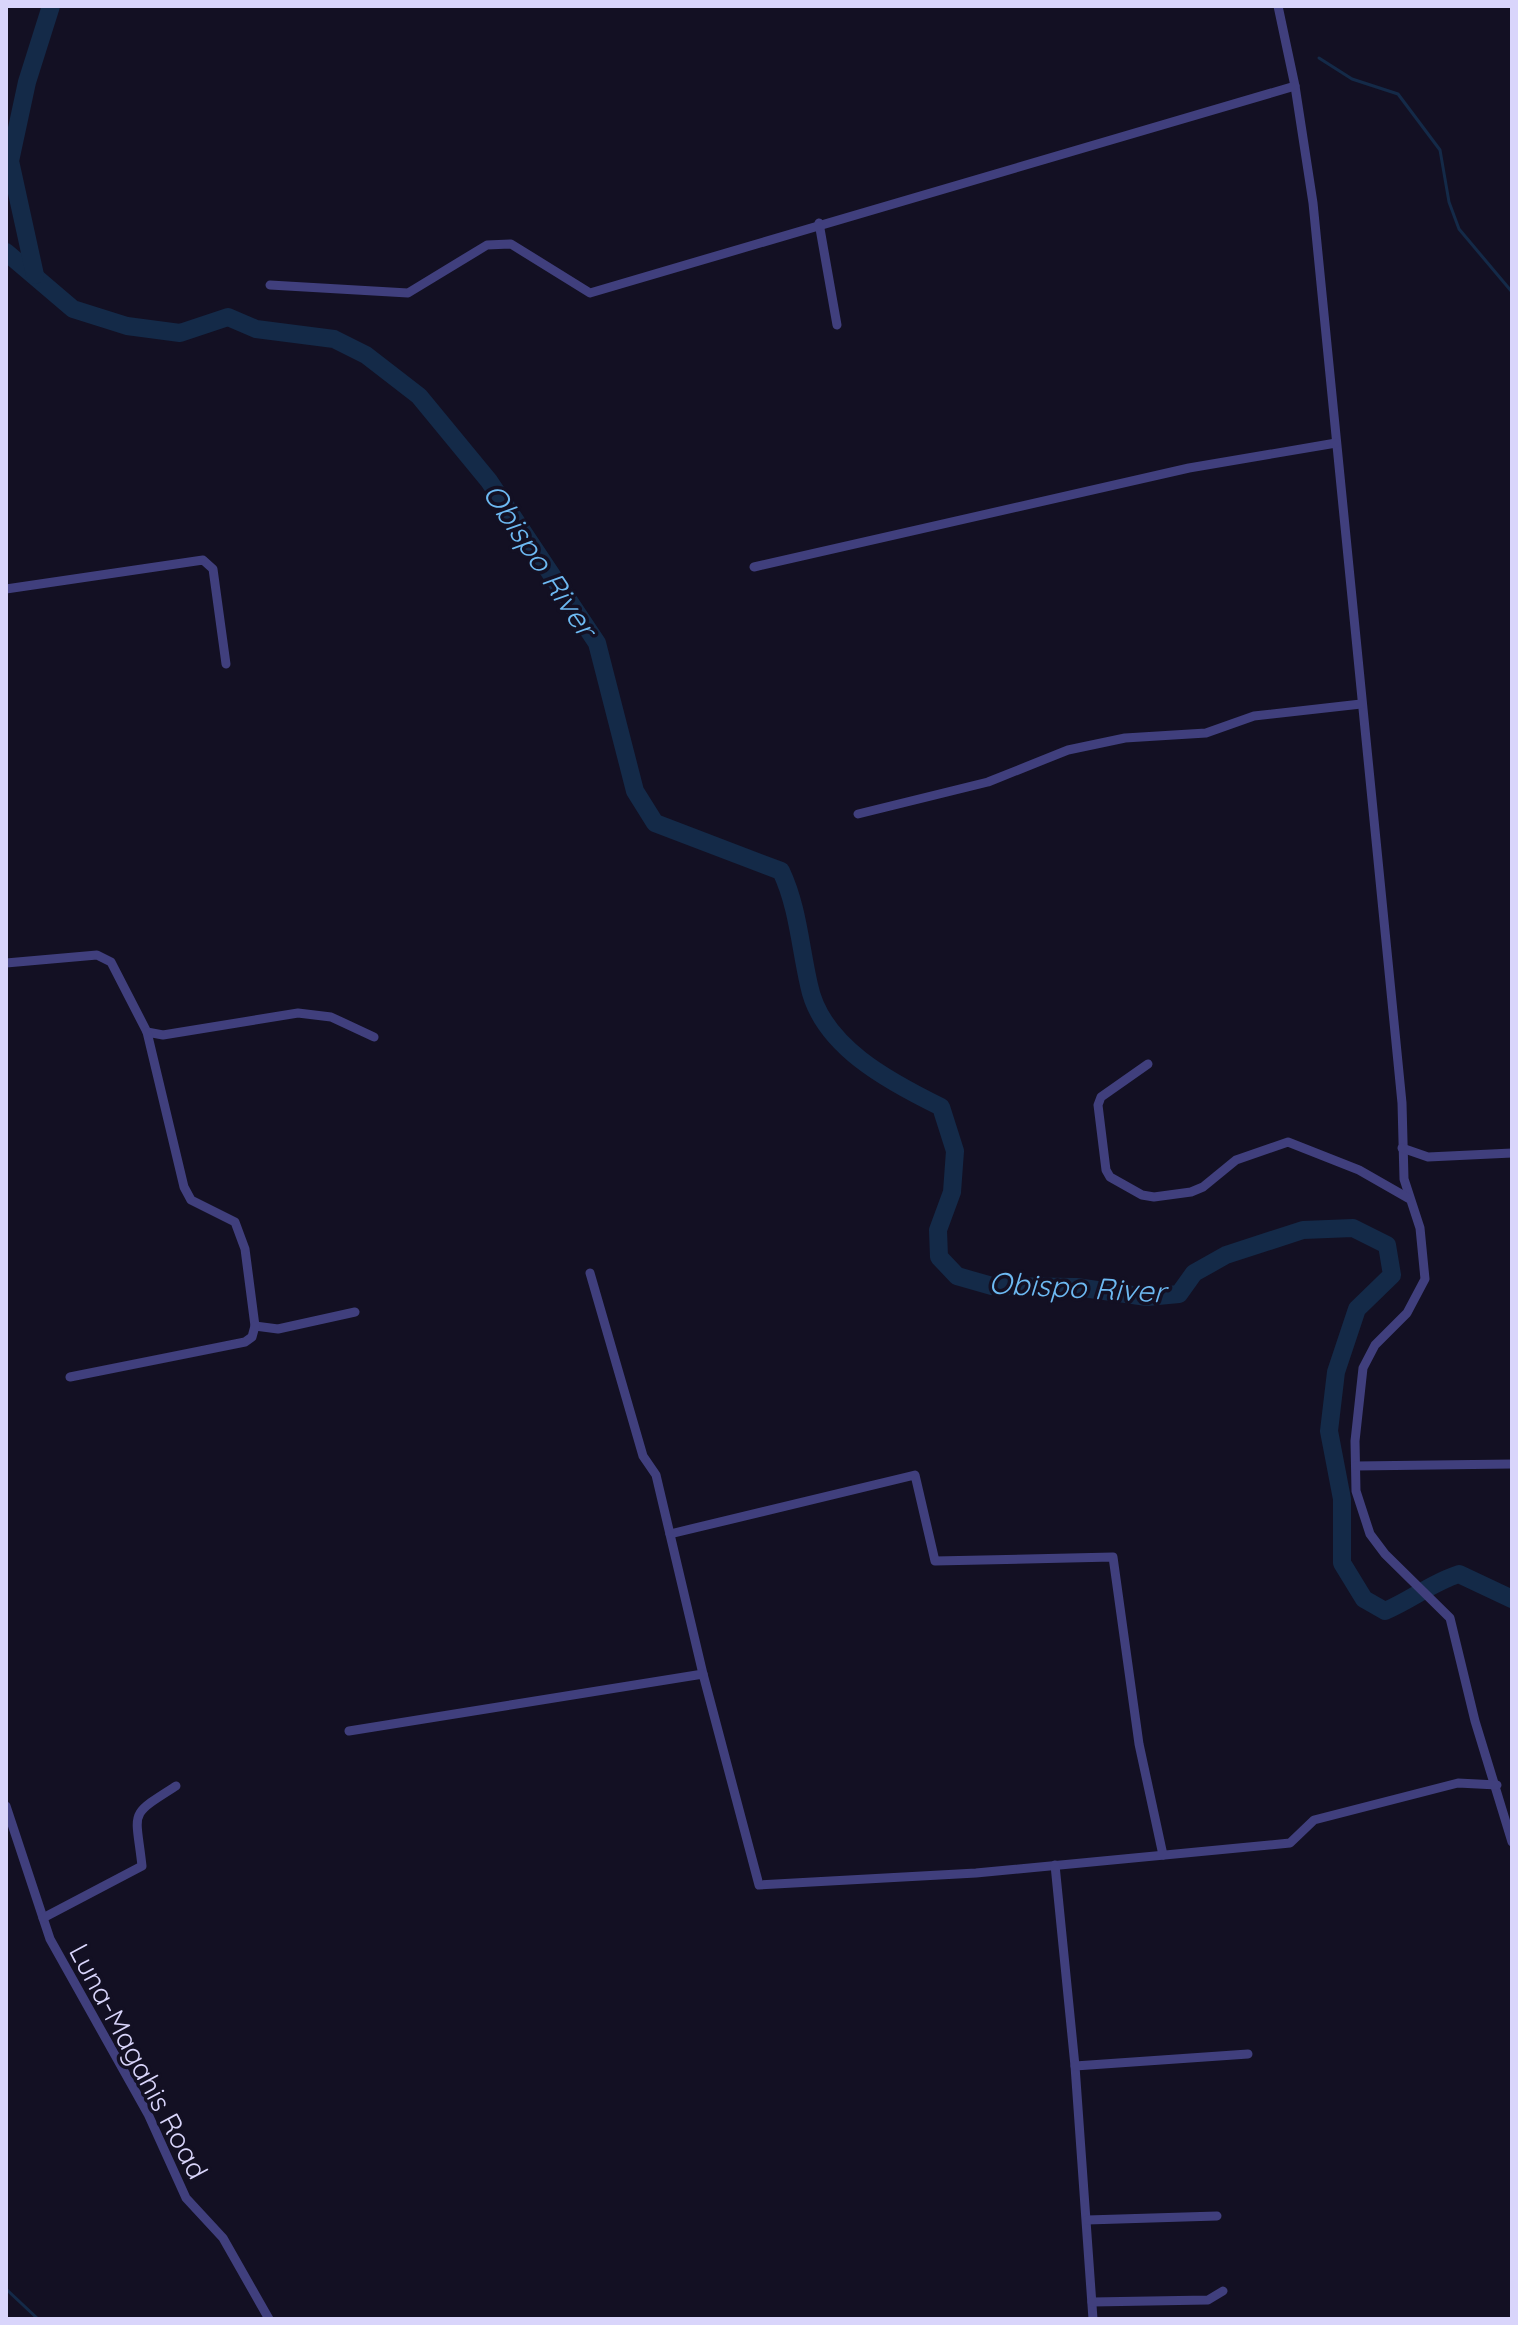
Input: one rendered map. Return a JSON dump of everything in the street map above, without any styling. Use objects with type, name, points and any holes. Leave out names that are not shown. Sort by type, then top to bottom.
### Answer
[{"type":"street","points":[[1278,6],[1295,86],[1313,203],[1402,1103],[1402,1148],[1408,1198],[1420,1228],[1425,1279],[1407,1313],[1375,1345],[1363,1368],[1358,1387],[1356,1491],[1370,1534],[1385,1554],[1441,1605],[1457,1637],[1475,1721],[1512,1842]]},
{"type":"street","points":[[270,285],[408,293],[487,245],[511,244],[590,293],[819,223],[1295,86]]},
{"type":"street","points":[[819,223],[837,325]]},
{"type":"street","points":[[754,567],[1189,468],[1336,443]]},
{"type":"street","points":[[6,589],[203,560],[213,569],[226,664]]},
{"type":"street","points":[[858,814],[988,782],[1068,750],[1125,738],[1206,733],[1254,716],[1361,704]]},
{"type":"street","points":[[6,963],[97,955],[111,962],[147,1032],[184,1187],[191,1200],[235,1222],[245,1249],[255,1326],[252,1337],[245,1342],[70,1377]]},
{"type":"street","points":[[147,1032],[163,1035],[298,1013],[331,1017],[374,1037]]},
{"type":"street","points":[[1148,1064],[1101,1097],[1098,1105],[1106,1170],[1110,1177],[1142,1195],[1191,1192],[1203,1187],[1236,1160],[1288,1142],[1359,1170],[1408,1198]]},
{"type":"street","points":[[1402,1148],[1428,1157],[1512,1153]]},
{"type":"street","points":[[590,1273],[643,1456],[656,1475],[703,1674],[759,1885],[961,1874],[1290,1843],[1314,1820],[1458,1783],[1497,1785]]},
{"type":"street","points":[[255,1326],[278,1329],[355,1312]]},
{"type":"street","points":[[1356,1466],[1512,1464]]},
{"type":"street","points":[[670,1534],[915,1475],[935,1561],[1113,1557],[1139,1744],[1163,1855]]},
{"type":"street","points":[[349,1731],[703,1674]]},
{"type":"street","points":[[43,1918],[142,1866],[136,1816],[140,1808],[176,1786]]},
{"type":"street","name":"Luna-Magahis Road","points":[[6,1806],[50,1939],[148,2114],[186,2198],[223,2238],[269,2319]]},
{"type":"street","points":[[1055,1865],[1075,2066],[1093,2319]]},
{"type":"street","points":[[1075,2066],[1248,2054]]},
{"type":"street","points":[[1087,2220],[1217,2216]]},
{"type":"street","points":[[1092,2302],[1208,2300],[1223,2291]]},
{"type":"waterway","points":[[35,275],[10,161],[27,82],[51,6]]},
{"type":"waterway","points":[[1319,58],[1352,79],[1398,94],[1440,150],[1449,202],[1459,229],[1512,292]]},
{"type":"waterway","name":"Obispo River","points":[[6,252],[73,309],[127,326],[180,333],[228,317],[256,329],[334,339],[366,355],[419,396],[489,481],[597,643],[635,791],[655,823],[781,871],[795,913],[809,985],[816,1007],[828,1026],[860,1060],[941,1107],[955,1151],[952,1192],[938,1230],[939,1257],[957,1276],[992,1286],[1076,1287],[1147,1297],[1179,1294],[1194,1273],[1226,1255],[1303,1230],[1353,1228],[1387,1245],[1392,1275],[1357,1309],[1336,1372],[1329,1431],[1342,1499],[1342,1563],[1364,1599],[1385,1611],[1459,1574],[1512,1599]]},
{"type":"waterway","points":[[6,2289],[38,2319]]}]
